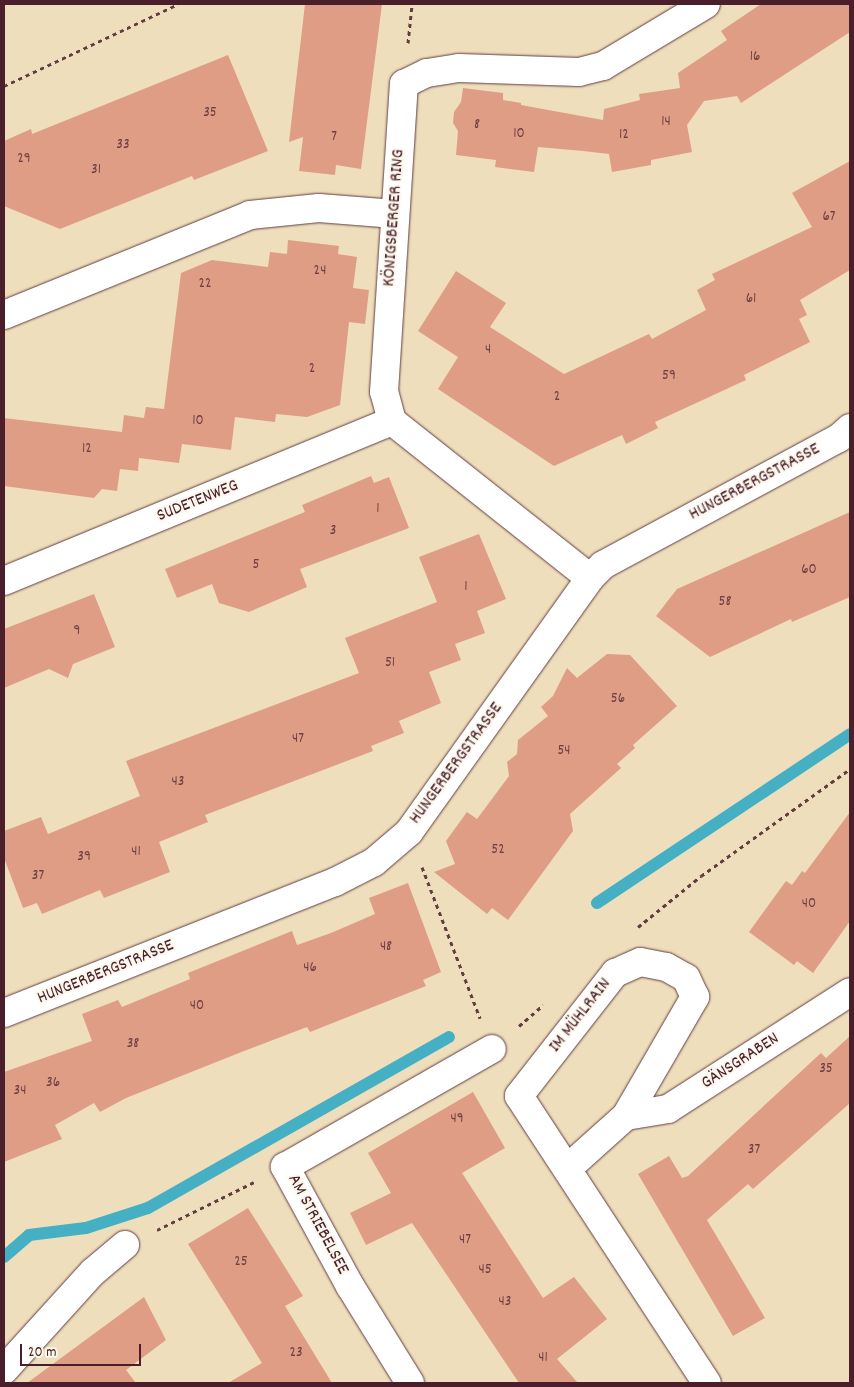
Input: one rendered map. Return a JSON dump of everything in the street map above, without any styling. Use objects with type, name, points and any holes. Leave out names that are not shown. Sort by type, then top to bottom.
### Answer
[{"type":"street","name":"KÖNIGSBERGER RING","points":[[392,421],[384,392],[404,84],[427,73],[459,68],[579,72],[603,66],[706,4]]},
{"type":"street","points":[[4,315],[250,215],[319,208],[395,214]]},
{"type":"street","points":[[392,421],[590,578]]},
{"type":"street","name":"SUDETENWEG","points":[[4,581],[392,421]]},
{"type":"street","name":"HUNGERBERGSTRASSE","points":[[4,1013],[335,882],[374,862],[409,832],[590,578],[624,552],[839,438],[850,428]]},
{"type":"street","name":"IM MÜHLRAIN","points":[[568,1168],[626,1116],[695,997],[686,978],[666,967],[640,962],[615,973],[519,1096],[568,1168],[707,1383]]},
{"type":"street","name":"GÄNSGRABEN","points":[[626,1116],[668,1109],[850,992]]},
{"type":"street","name":"AM STRIEBELSEE","points":[[410,1383],[350,1286],[286,1166],[492,1049]]},
{"type":"street","points":[[4,1370],[93,1272],[124,1246]]},
{"type":"path","points":[[4,86],[178,4]]},
{"type":"path","points":[[633,932],[701,876],[850,769]]},
{"type":"path","points":[[409,832],[492,1049],[550,999]]},
{"type":"path","points":[[124,1246],[286,1166]]},
{"type":"building","points":[[305,4],[382,4],[361,169],[336,165],[335,175],[299,171],[303,137],[289,142]]},
{"type":"building","points":[[761,4],[850,4],[850,32],[741,103],[737,96],[704,101],[687,125],[692,152],[651,160],[651,165],[612,172],[609,154],[583,151],[538,147],[534,172],[495,167],[496,160],[456,155],[458,131],[453,123],[454,112],[461,102],[463,88],[503,93],[503,100],[521,103],[521,105],[603,120],[604,109],[640,100],[639,94],[680,88],[678,73],[727,40],[721,31]]},
{"type":"building","points":[[228,55],[268,151],[194,180],[192,176],[60,229],[4,206],[4,141],[31,129],[32,134]]},
{"type":"building","points":[[850,161],[850,270],[800,300],[807,315],[799,319],[810,342],[744,375],[746,380],[655,422],[658,428],[626,444],[622,435],[554,466],[438,389],[458,357],[418,331],[456,271],[506,303],[490,327],[564,374],[649,334],[652,339],[706,310],[697,290],[715,280],[712,274],[812,227],[792,193]]},
{"type":"building","points":[[288,240],[339,246],[338,254],[357,257],[353,288],[369,290],[365,324],[349,322],[340,405],[307,417],[276,414],[275,422],[235,417],[231,450],[182,444],[179,463],[139,458],[138,471],[120,469],[117,491],[102,489],[94,498],[4,486],[4,418],[122,432],[124,415],[144,418],[146,407],[164,409],[181,273],[212,260],[268,267],[270,252],[287,254]]},
{"type":"building","points":[[371,476],[374,483],[389,477],[409,528],[300,569],[307,587],[249,612],[219,603],[212,584],[177,598],[165,569],[305,512],[302,505]]},
{"type":"building","points":[[850,512],[850,597],[792,622],[791,619],[710,657],[656,616],[677,589]]},
{"type":"building","points":[[479,534],[506,599],[477,611],[485,633],[455,644],[461,660],[429,672],[441,703],[399,721],[404,733],[371,746],[373,751],[205,815],[208,822],[159,842],[170,872],[104,898],[100,890],[42,914],[37,903],[23,908],[4,858],[4,831],[41,817],[48,834],[140,796],[126,761],[359,673],[345,638],[437,602],[419,557]]},
{"type":"building","points":[[94,594],[115,647],[73,664],[68,678],[49,669],[4,688],[4,629]]},
{"type":"building","points":[[607,654],[630,655],[677,706],[633,745],[635,748],[617,764],[621,768],[570,814],[573,831],[508,920],[492,908],[487,914],[434,872],[455,864],[446,841],[467,812],[477,819],[509,776],[507,762],[517,754],[518,740],[548,716],[541,707],[553,696],[567,668],[577,678]]},
{"type":"building","points":[[850,812],[850,921],[813,973],[797,961],[794,965],[749,932],[786,881],[792,885],[802,871],[805,873]]},
{"type":"building","points":[[408,883],[441,972],[423,980],[426,986],[310,1032],[307,1027],[244,1051],[126,1098],[100,1112],[94,1103],[55,1125],[62,1139],[4,1162],[4,1072],[92,1041],[82,1014],[118,1000],[122,1007],[190,979],[188,973],[292,931],[297,945],[331,933],[375,914],[369,898]]},
{"type":"building","points":[[850,1036],[850,1103],[753,1189],[748,1184],[707,1220],[765,1318],[733,1336],[638,1174],[669,1156],[682,1178],[688,1176],[821,1053],[826,1058]]},
{"type":"building","points":[[473,1092],[505,1148],[462,1173],[543,1298],[574,1277],[607,1319],[557,1359],[578,1383],[519,1383],[412,1223],[366,1245],[350,1213],[391,1193],[368,1153]]},
{"type":"building","points":[[248,1208],[303,1296],[285,1306],[332,1383],[228,1383],[262,1363],[188,1244]]},
{"type":"building","points":[[144,1297],[166,1340],[126,1370],[136,1383],[27,1383]]},
{"type":"waterway","points":[[597,903],[850,734]]},
{"type":"waterway","points":[[4,1257],[29,1235],[86,1228],[148,1208],[449,1037]]}]
